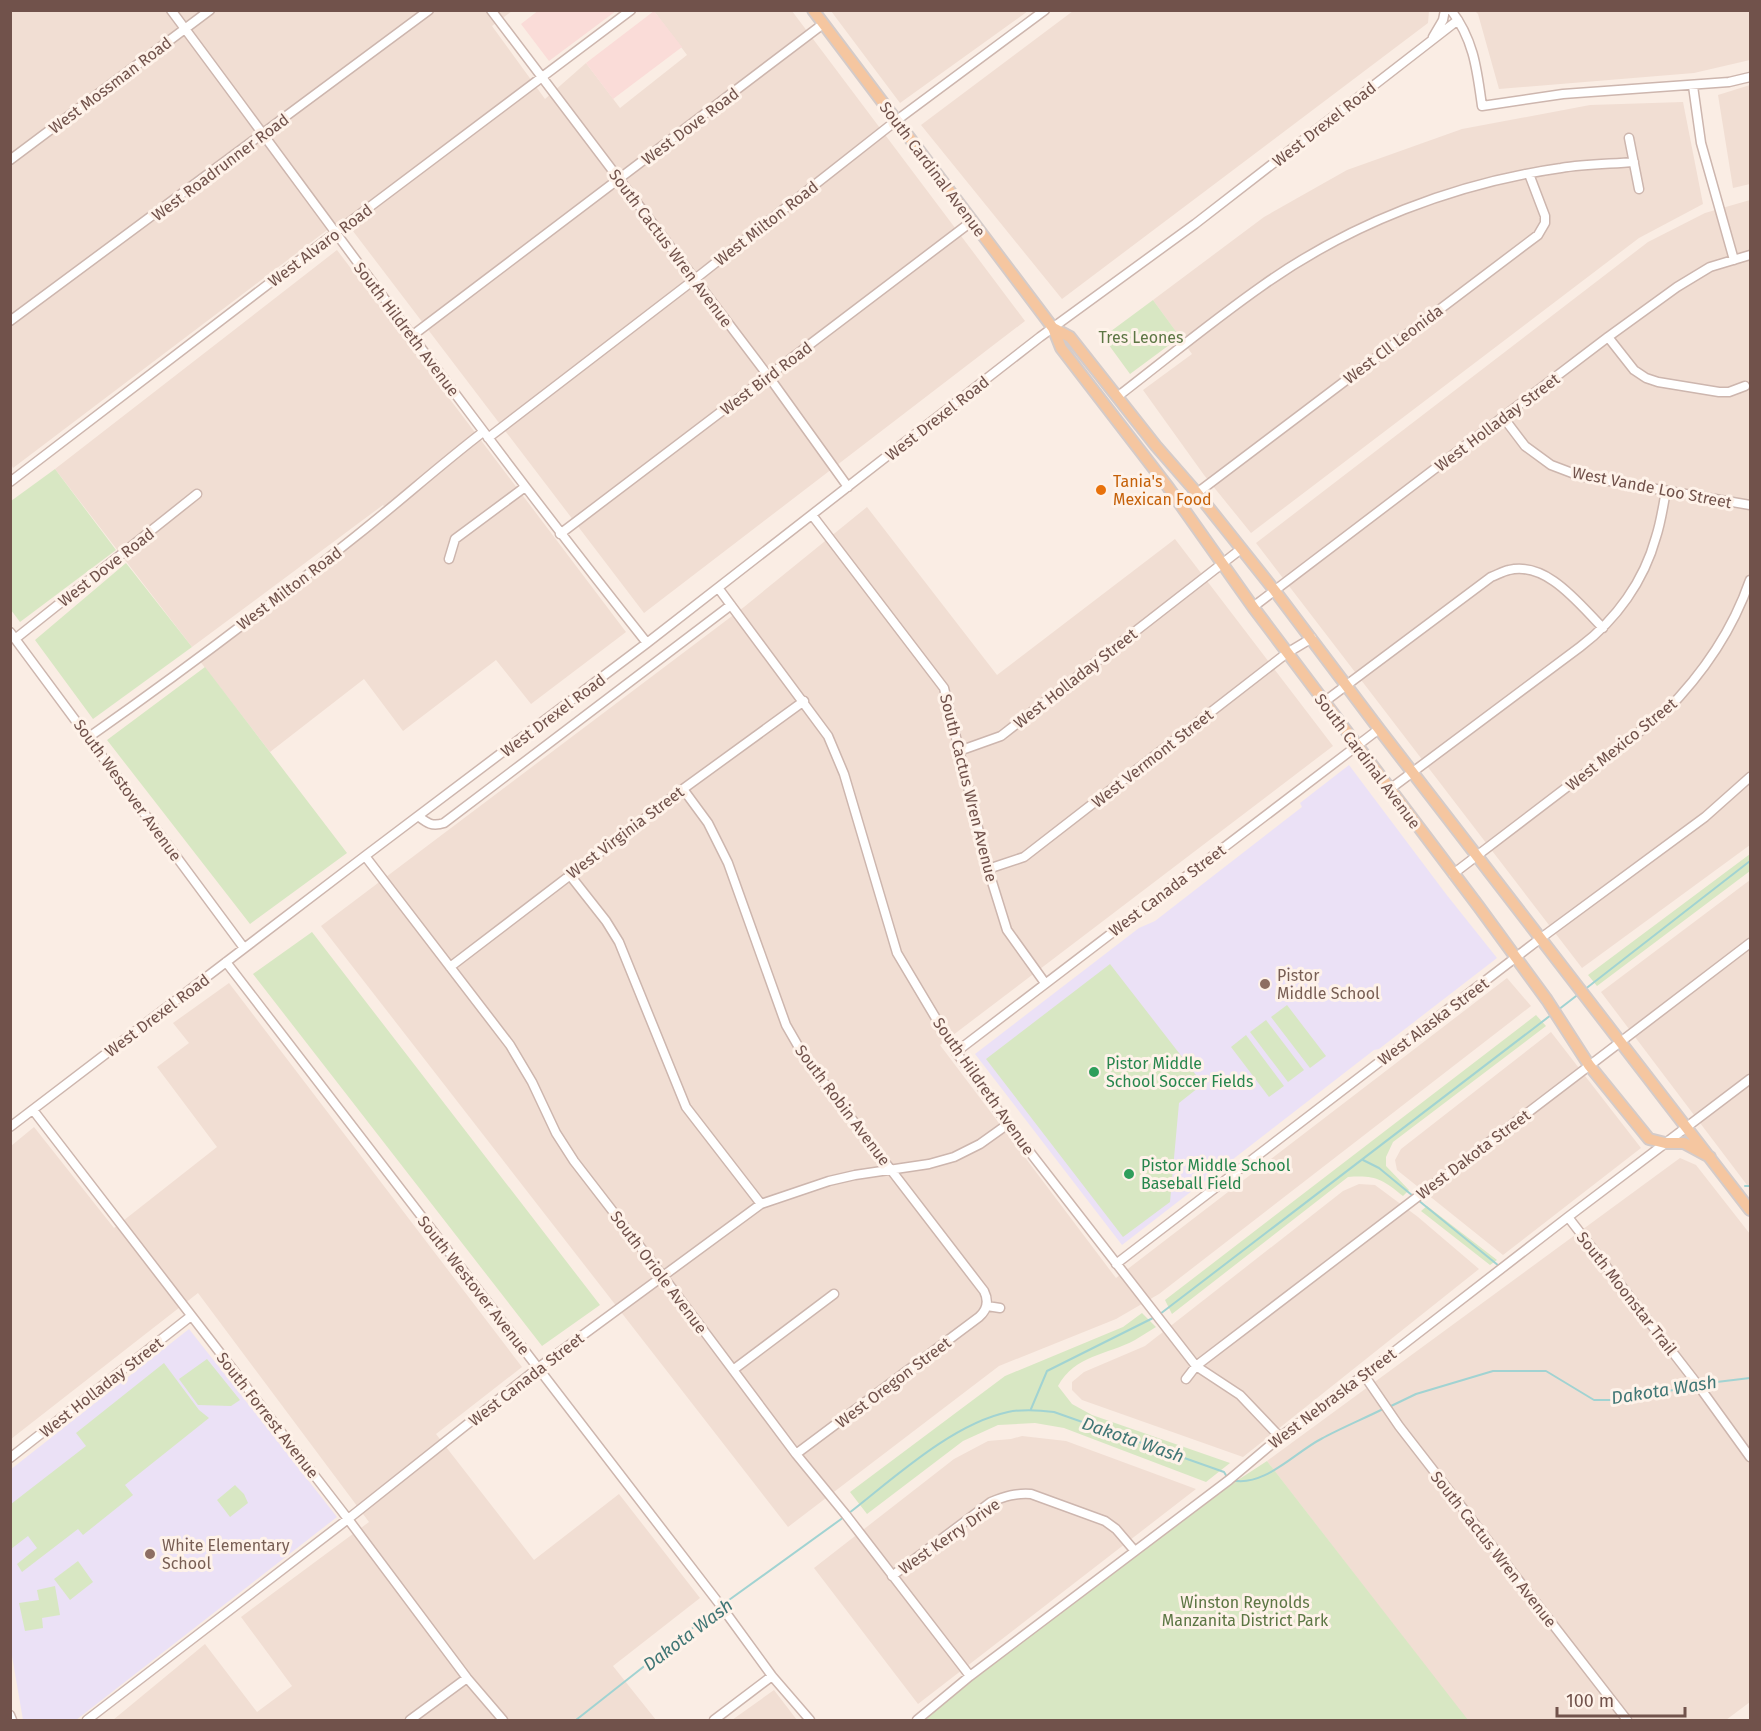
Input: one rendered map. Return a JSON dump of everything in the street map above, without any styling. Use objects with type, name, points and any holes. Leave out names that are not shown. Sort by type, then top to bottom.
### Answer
[{"type":"main road","name":"South Cardinal Avenue","points":[[813,10],[1053,328],[1061,348],[1168,487],[1253,607],[1547,1000],[1589,1065],[1649,1139],[1665,1143],[1684,1143],[1710,1157]]},
{"type":"main road","name":"South Cardinal Avenue","points":[[1053,328],[1070,338],[1275,591],[1750,1210]]},
{"type":"street","name":"South Hildreth Avenue","points":[[171,10],[485,435],[647,643]]},
{"type":"street","name":"West Mossman Road","points":[[10,160],[210,10]]},
{"type":"street","name":"West Roadrunner Road","points":[[10,321],[264,135],[429,10]]},
{"type":"street","name":"South Cactus Wren Avenue","points":[[491,10],[769,376],[848,487]]},
{"type":"street","name":"West Alvaro Road","points":[[10,482],[631,10]]},
{"type":"street","name":"West Milton Road","points":[[89,737],[153,692],[356,536],[432,472],[695,279],[897,120],[1045,10]]},
{"type":"street","points":[[1429,43],[1438,29],[1445,10]]},
{"type":"street","points":[[1451,10],[1470,42],[1478,73],[1482,106],[1563,94],[1693,86],[1750,77]]},
{"type":"street","name":"West Drexel Road","points":[[10,1127],[719,588],[1053,328],[1195,224],[1458,20]]},
{"type":"street","name":"West Dove Road","points":[[413,335],[823,24]]},
{"type":"street","points":[[1693,86],[1701,143],[1734,260]]},
{"type":"street","points":[[1629,138],[1639,189]]},
{"type":"street","points":[[1117,397],[1263,285],[1340,239],[1376,222],[1467,189],[1529,174],[1562,168],[1634,162]]},
{"type":"street","name":"West Cll Leonida","points":[[1197,493],[1538,235],[1545,223],[1545,216],[1529,174]]},
{"type":"street","name":"West Bird Road","points":[[560,534],[971,222]]},
{"type":"street","name":"West Holladay Street","points":[[1253,607],[1677,287],[1710,267],[1750,255]]},
{"type":"street","points":[[1608,337],[1634,370],[1646,378],[1719,392],[1729,392],[1745,386]]},
{"type":"street","name":"West Vande Loo Street","points":[[1503,417],[1526,446],[1551,465],[1580,476],[1750,505]]},
{"type":"street","points":[[449,559],[455,539],[525,487]]},
{"type":"street","points":[[1390,789],[1603,628],[1622,606],[1641,577],[1656,538],[1666,491]]},
{"type":"street","name":"West Dove Road","points":[[13,635],[197,494]]},
{"type":"street","name":"South Cactus Wren Avenue","points":[[812,515],[944,688],[988,869],[1007,930],[1045,983]]},
{"type":"street","name":"West Holladay Street","points":[[959,751],[1001,736],[1241,549]]},
{"type":"street","points":[[1324,702],[1491,577],[1510,569],[1530,570],[1549,577],[1603,628]]},
{"type":"street","name":"West Mexico Street","points":[[1453,874],[1664,713],[1691,685],[1723,641],[1742,605],[1750,580]]},
{"type":"street","name":"South Hildreth Avenue","points":[[719,588],[828,736],[844,774],[897,953],[956,1052],[1008,1124],[1196,1366],[1240,1395],[1280,1437]]},
{"type":"street","name":"West Drexel Road","points":[[418,816],[428,824],[435,826],[444,823],[731,605]]},
{"type":"street","name":"South Westover Avenue","points":[[13,635],[244,948]]},
{"type":"street","name":"West Vermont Street","points":[[988,869],[1024,857],[1287,653],[1312,638]]},
{"type":"street","name":"West Virginia Street","points":[[450,967],[569,874],[804,701]]},
{"type":"street","name":"West Canada Street","points":[[956,1052],[1379,729]]},
{"type":"street","name":"West Alaska Street","points":[[1116,1264],[1541,938],[1705,817],[1750,777]]},
{"type":"street","name":"South Robin Avenue","points":[[683,789],[708,823],[728,863],[786,1025],[805,1058],[984,1291],[987,1306]]},
{"type":"street","name":"South Oriole Avenue","points":[[365,856],[510,1045],[532,1082],[556,1133],[574,1161],[796,1454],[970,1676]]},
{"type":"street","points":[[569,874],[606,921],[619,942],[686,1107],[761,1204]]},
{"type":"street","name":"West Dakota Street","points":[[1186,1379],[1196,1366],[1750,943]]},
{"type":"street","name":"South Westover Avenue","points":[[226,962],[721,1606],[772,1677],[810,1720]]},
{"type":"street","name":"West Nebraska Street","points":[[917,1720],[970,1676],[1229,1480],[1280,1437],[1750,1079]]},
{"type":"street","name":"South Forrest Avenue","points":[[33,1110],[467,1677],[503,1720]]},
{"type":"street","name":"West Canada Street","points":[[87,1720],[348,1519],[538,1368],[761,1204],[829,1181],[929,1164],[967,1151],[1008,1124]]},
{"type":"street","name":"South Moonstar Trail","points":[[1568,1217],[1698,1385],[1750,1457]]},
{"type":"street","points":[[733,1370],[834,1294]]},
{"type":"street","points":[[987,1306],[1000,1308]]},
{"type":"street","name":"West Oregon Street","points":[[796,1454],[979,1317],[987,1306]]},
{"type":"street","name":"West Holladay Street","points":[[10,1458],[191,1316]]},
{"type":"street","name":"South Cactus Wren Avenue","points":[[1364,1375],[1399,1426],[1627,1720]]},
{"type":"street","name":"West Kerry Drive","points":[[892,1576],[992,1502],[1019,1493],[1032,1494],[1106,1521],[1134,1550]]},
{"type":"street","points":[[410,1720],[467,1677]]},
{"type":"street","points":[[714,1720],[772,1677]]},
{"type":"street","points":[[10,1715],[12,1720]]},
{"type":"shaded area","points":[[539,10],[616,11],[549,61],[521,24]]},
{"type":"shaded area","points":[[11,11],[512,11],[492,26],[545,99],[586,63],[620,108],[687,55],[654,11],[792,11],[1025,321],[644,613],[343,218],[13,468],[11,464]]},
{"type":"shaded area","points":[[654,11],[682,47],[613,99],[586,63]]},
{"type":"shaded area","points":[[831,11],[1028,11],[900,103]]},
{"type":"shaded area","points":[[1073,11],[1429,11],[1428,23],[1062,299],[921,125]]},
{"type":"shaded area","points":[[1475,11],[1750,11],[1750,60],[1694,73],[1499,89],[1478,14]]},
{"type":"shaded area","points":[[1750,85],[1750,184],[1733,188],[1718,95]]},
{"type":"shaded area","name":"Tres Leones","points":[[1683,102],[1703,204],[1639,238],[1251,533],[1204,475],[1143,390],[1192,354],[1153,300],[1264,217],[1347,170],[1462,129],[1590,105]]},
{"type":"shaded area","points":[[1750,200],[1750,845],[1582,968],[1256,543],[1648,242],[1705,213]]},
{"type":"shaded area","points":[[337,250],[626,632],[531,704],[496,660],[403,731],[364,679],[270,752],[199,660],[388,512],[383,505],[192,647],[55,469]]},
{"type":"shaded area","points":[[867,507],[997,675],[1175,539],[1333,746],[940,1045],[1116,1278],[1507,978],[1531,1006],[1159,1294],[1116,1319],[999,1366],[788,1527],[321,926],[744,607]]},
{"type":"shaded area","name":"Pistor Middle School","points":[[1349,765],[1497,958],[1122,1245],[975,1054],[1139,928],[1155,921],[1302,807],[1300,803]]},
{"type":"shaded area","points":[[1750,880],[1750,1189],[1601,992]]},
{"type":"shaded area","points":[[229,983],[522,1367],[436,1434],[534,1560],[619,1494],[700,1598],[613,1666],[656,1720],[113,1720],[205,1644],[257,1712],[292,1686],[241,1617],[369,1522],[198,1293],[11,1439],[11,1146],[34,1127],[114,1228],[217,1147],[157,1067],[189,1043],[173,1023]]},
{"type":"shaded area","points":[[1551,1032],[1641,1148],[1503,1255],[1397,1170],[1395,1160],[1401,1149]]},
{"type":"shaded area","points":[[1680,1158],[1696,1165],[1750,1234],[1750,1702],[1726,1720],[1467,1720],[1267,1461]]},
{"type":"shaded area","points":[[1359,1184],[1375,1185],[1418,1217],[1479,1269],[1243,1457],[1082,1400],[1072,1390],[1072,1382],[1084,1372],[1145,1346],[1343,1191]]},
{"type":"shaded area","name":"White Elementary School","points":[[189,1329],[337,1517],[76,1720],[23,1720],[11,1650],[10,1470]]},
{"type":"shaded area","points":[[1022,1436],[1066,1441],[1196,1489],[918,1704],[814,1568],[954,1459],[988,1441]]},
{"type":"shaded area","points":[[774,1690],[797,1720],[732,1720]]},
{"type":"green space","name":"Tres Leones","points":[[1153,300],[1180,337],[1130,374],[1103,337]]},
{"type":"green space","points":[[55,469],[116,550],[20,622],[11,610],[11,501]]},
{"type":"green space","points":[[126,563],[192,647],[93,719],[35,640]]},
{"type":"green space","points":[[205,667],[347,853],[250,924],[107,740]]},
{"type":"green space","points":[[1750,854],[1750,871],[1597,986],[1588,975]]},
{"type":"green space","points":[[312,932],[600,1305],[542,1346],[253,974]]},
{"type":"green space","name":"Pistor Middle School Soccer Fields","points":[[1110,964],[1203,1084],[1179,1103],[1170,1202],[1123,1237],[986,1059]]},
{"type":"green space","points":[[1287,1005],[1326,1056],[1310,1068],[1271,1017]]},
{"type":"green space","points":[[1536,1015],[1546,1026],[1393,1142],[1386,1157],[1386,1166],[1409,1190],[1403,1196],[1378,1179],[1348,1177],[1172,1314],[1165,1300]]},
{"type":"green space","points":[[1266,1020],[1304,1070],[1288,1082],[1250,1032]]},
{"type":"green space","points":[[1246,1035],[1284,1086],[1269,1097],[1231,1047]]},
{"type":"green space","points":[[1427,1206],[1497,1260],[1490,1265],[1421,1211]]},
{"type":"green space","points":[[1142,1313],[1156,1327],[1135,1340],[1082,1362],[1065,1376],[1058,1386],[1072,1404],[1092,1415],[1230,1463],[1206,1482],[1064,1428],[1035,1423],[998,1425],[963,1441],[867,1514],[850,1492],[1005,1376],[1123,1327]]},
{"type":"green space","points":[[207,1359],[240,1400],[231,1406],[198,1405],[179,1379]]},
{"type":"green space","points":[[164,1363],[199,1410],[209,1418],[125,1485],[133,1495],[83,1535],[78,1529],[22,1572],[17,1564],[37,1548],[28,1536],[11,1549],[11,1504],[86,1446],[76,1433]]},
{"type":"green space","name":"Winston Reynolds Manzanita District Park","points":[[1267,1461],[1468,1720],[923,1720],[1221,1491]]},
{"type":"green space","points":[[235,1485],[244,1494],[248,1503],[230,1517],[217,1500]]},
{"type":"green space","points":[[78,1561],[93,1582],[70,1600],[54,1579]]},
{"type":"green space","points":[[55,1586],[60,1615],[42,1618],[43,1628],[25,1631],[19,1603],[39,1600],[37,1590]]},
{"type":"waterway","points":[[1584,990],[1750,861]]},
{"type":"waterway","points":[[1558,1010],[1580,993]]},
{"type":"waterway","points":[[1160,1314],[1551,1015]]},
{"type":"waterway","points":[[1363,1160],[1379,1168],[1413,1196]]},
{"type":"waterway","points":[[1745,1186],[1750,1186]]},
{"type":"waterway","points":[[1418,1200],[1499,1266]]},
{"type":"waterway","points":[[1031,1409],[1047,1371],[1155,1317]]},
{"type":"waterway","name":"Dakota Wash","points":[[1389,1407],[1416,1394],[1493,1371],[1546,1371],[1594,1400],[1622,1400],[1694,1386]]},
{"type":"waterway","name":"Dakota Wash","points":[[1700,1384],[1750,1378]]},
{"type":"waterway","name":"Dakota Wash","points":[[1231,1480],[1243,1481],[1267,1474],[1321,1439],[1383,1409]]},
{"type":"waterway","name":"Dakota Wash","points":[[849,1513],[945,1440],[987,1418],[1019,1410],[1054,1412],[1224,1472],[1227,1477]]},
{"type":"waterway","name":"Dakota Wash","points":[[722,1605],[844,1517]]},
{"type":"waterway","name":"Dakota Wash","points":[[576,1720],[718,1608]]},
{"type":"place","name":"Tania's Mexican Food","points":[[1101,490]]},
{"type":"place","name":"Pistor Middle School","points":[[1265,984]]},
{"type":"place","name":"Pistor Middle School Soccer Fields","points":[[1094,1072]]},
{"type":"place","name":"Pistor Middle School Baseball Field","points":[[1129,1174]]},
{"type":"place","name":"White Elementary School","points":[[150,1554]]}]
